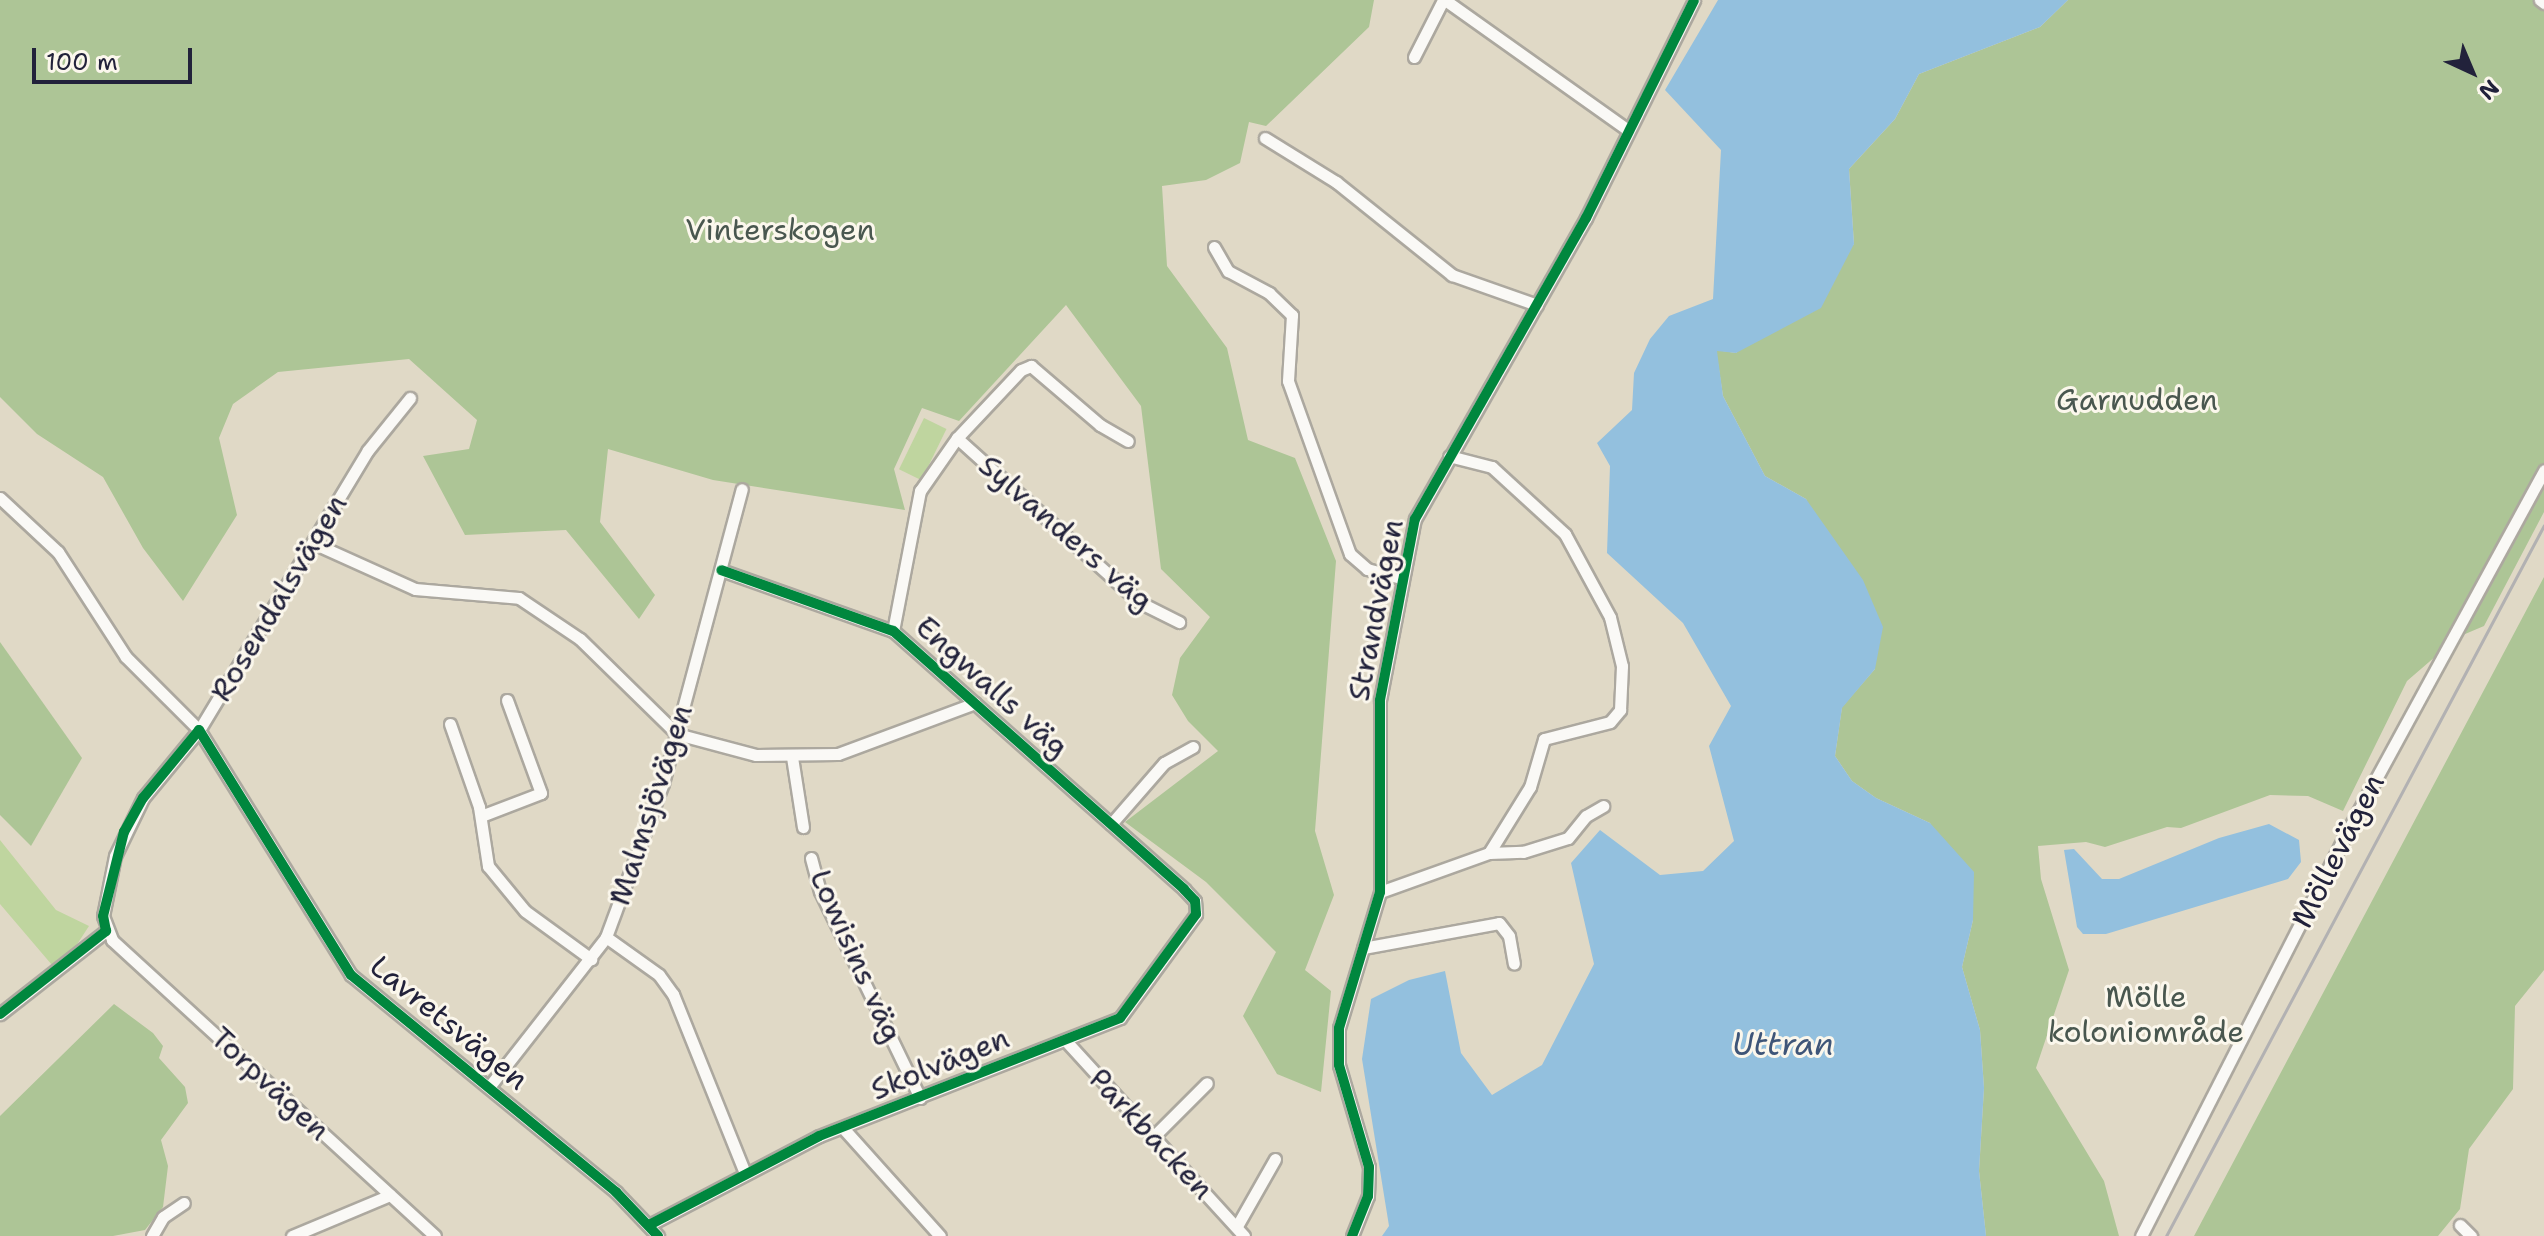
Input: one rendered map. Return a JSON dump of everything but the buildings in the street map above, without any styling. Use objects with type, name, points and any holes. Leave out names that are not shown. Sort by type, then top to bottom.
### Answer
[{"type":"street","points":[[1414,57],[1444,0],[1628,130]]},
{"type":"street","name":"Strandvägen","points":[[1352,1236],[1368,1196],[1369,1167],[1339,1065],[1339,1028],[1380,892],[1380,700],[1401,578],[1415,519],[1537,305],[1694,0]]},
{"type":"street","points":[[1265,138],[1336,182],[1452,275],[1537,305]]},
{"type":"street","points":[[1214,247],[1228,271],[1269,293],[1292,315],[1288,381],[1350,554],[1367,569],[1401,578]]},
{"type":"street","name":"Sylvanders väg","points":[[893,631],[920,491],[957,438],[1021,370],[1031,366],[1100,425],[1128,441]]},
{"type":"street","name":"Rosendalsvägen","points":[[106,931],[103,916],[124,832],[143,798],[199,730],[368,450],[410,398]]},
{"type":"street","name":"Sylvanders väg","points":[[957,438],[1139,602],[1179,622]]},
{"type":"street","points":[[1449,456],[1492,467],[1565,534],[1604,603],[1622,666],[1620,710],[1610,722],[1544,739],[1530,787],[1489,853]]},
{"type":"street","name":"Möllevägen","points":[[2141,1236],[2347,832],[2544,470]]},
{"type":"street","name":"Malmsjövägen","points":[[489,1087],[606,937],[677,734],[742,489]]},
{"type":"street","name":"Lavretsvägen","points":[[0,498],[58,552],[126,657],[199,730],[351,975],[651,1224],[658,1236]]},
{"type":"street","points":[[313,543],[415,589],[507,593],[532,604],[580,639],[677,734],[756,755],[792,757],[845,752],[975,703]]},
{"type":"street","name":"Engwalls väg","points":[[721,570],[893,631],[1195,901]]},
{"type":"street","points":[[481,816],[541,793],[507,700]]},
{"type":"street","points":[[450,724],[481,816],[488,866],[510,897],[591,959]]},
{"type":"street","points":[[1111,824],[1164,763],[1193,747]]},
{"type":"street","points":[[792,757],[803,827]]},
{"type":"street","points":[[1380,892],[1489,853],[1523,852],[1568,838],[1586,816],[1603,806]]},
{"type":"street","name":"Lowisins väg","points":[[811,858],[820,891],[920,1098]]},
{"type":"street","name":"Skolvägen","points":[[651,1224],[744,1171],[843,1128],[1066,1041],[1127,1013],[1147,977],[1194,922],[1195,901]]},
{"type":"street","points":[[1363,948],[1499,923],[1509,936],[1514,964]]},
{"type":"street","points":[[0,1014],[106,931]]},
{"type":"street","name":"Torpvägen","points":[[106,931],[435,1236]]},
{"type":"street","points":[[606,937],[659,975],[673,994],[744,1171]]},
{"type":"street","name":"Parkbacken","points":[[1066,1041],[1241,1231],[1275,1159]]},
{"type":"street","points":[[1153,1137],[1207,1083]]},
{"type":"street","points":[[843,1128],[940,1236]]},
{"type":"street","points":[[292,1236],[390,1195]]},
{"type":"street","points":[[152,1236],[163,1217],[184,1203]]},
{"type":"street","points":[[2460,1225],[2471,1236]]},
{"type":"green space","name":"Vinterskogen","points":[[0,0],[1374,0],[1369,27],[1266,126],[1249,122],[1240,163],[1206,180],[1162,186],[1167,266],[1227,348],[1248,440],[1295,458],[1336,561],[1315,831],[1334,895],[1305,970],[1331,991],[1321,1092],[1277,1074],[1243,1016],[1276,952],[1206,882],[1125,822],[1218,751],[1188,721],[1172,695],[1180,658],[1210,617],[1161,569],[1141,406],[1066,305],[959,421],[922,408],[894,469],[905,510],[713,480],[608,449],[600,522],[655,595],[639,619],[566,530],[465,535],[423,456],[469,449],[477,420],[409,359],[278,372],[233,404],[219,438],[237,515],[183,601],[143,548],[103,477],[37,434],[0,397]]},
{"type":"green space","name":"Garnudden","points":[[2068,0],[2544,0],[2544,512],[2484,626],[2458,637],[2407,681],[2343,811],[2308,796],[2270,795],[2181,828],[2167,827],[2105,847],[2086,842],[2038,846],[2041,879],[2069,970],[2036,1068],[2104,1181],[2119,1236],[1986,1236],[1979,1171],[1984,1088],[1980,1030],[1962,967],[1973,920],[1930,823],[1876,798],[1852,781],[1835,756],[1842,707],[1875,669],[1806,499],[1765,476],[1723,396],[1716,350],[1736,353],[1854,244],[1849,169],[1895,119],[1919,74],[2040,27]]},
{"type":"green space","points":[[924,418],[946,429],[921,480],[899,469]]},
{"type":"green space","points":[[2544,577],[2544,970],[2515,1006],[2513,1089],[2469,1149],[2460,1209],[2438,1236],[2194,1236]]},
{"type":"green space","points":[[0,642],[82,758],[31,846],[0,815]]},
{"type":"green space","points":[[0,840],[56,910],[89,926],[74,949],[52,965],[0,904]]},
{"type":"green space","points":[[114,1004],[153,1033],[163,1046],[159,1058],[185,1087],[188,1103],[161,1140],[168,1166],[163,1207],[145,1230],[113,1236],[0,1236],[0,1116]]},
{"type":"water","name":"Uttran","points":[[1718,0],[2068,0],[2040,27],[1919,74],[1895,119],[1849,169],[1854,244],[1821,308],[1736,353],[1717,351],[1723,396],[1765,476],[1806,499],[1863,580],[1883,627],[1875,669],[1842,708],[1835,756],[1852,781],[1876,798],[1930,823],[1974,872],[1973,920],[1962,967],[1980,1030],[1984,1088],[1979,1171],[1986,1236],[1382,1236],[1389,1226],[1362,1059],[1371,999],[1409,980],[1445,971],[1461,1053],[1492,1095],[1542,1065],[1594,964],[1571,863],[1600,830],[1660,875],[1703,871],[1734,841],[1709,746],[1731,706],[1683,623],[1607,553],[1610,466],[1597,443],[1632,410],[1634,373],[1650,339],[1669,316],[1713,299],[1721,150],[1665,90]]},
{"type":"water","points":[[2269,824],[2299,840],[2301,862],[2288,879],[2106,934],[2083,934],[2077,927],[2064,850],[2074,849],[2102,879],[2119,879],[2219,838]]},
{"type":"railway","points":[[2166,1236],[2544,525]]},
{"type":"cycle path","points":[[1352,1236],[1368,1196],[1369,1167],[1339,1065],[1339,1028],[1380,892],[1380,700],[1415,519],[1586,218],[1694,0]]},
{"type":"cycle path","points":[[651,1224],[819,1136],[1120,1018],[1196,914],[1195,901],[1184,889],[893,631],[721,570]]},
{"type":"cycle path","points":[[0,1014],[106,931],[103,916],[124,832],[143,798],[199,730],[351,975],[616,1192],[658,1236]]},
{"type":"park label","name":"Mölle koloniområde","points":[[2146,1014]]}]
